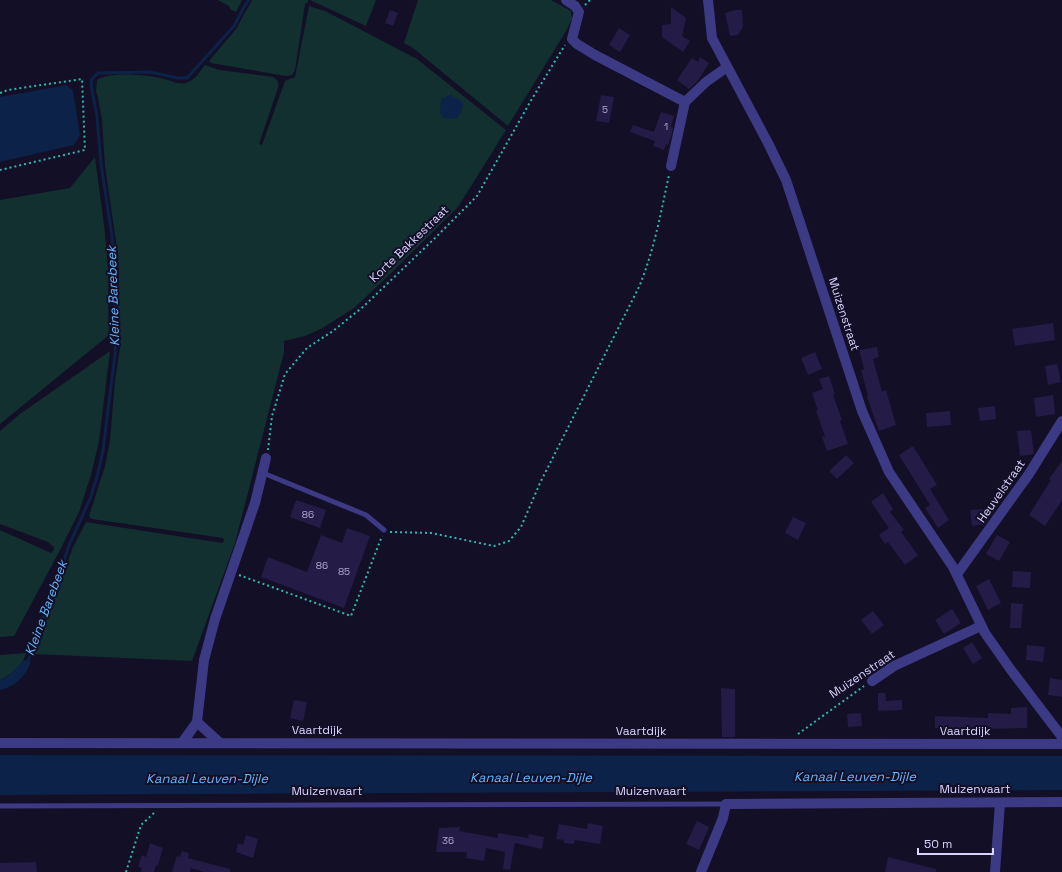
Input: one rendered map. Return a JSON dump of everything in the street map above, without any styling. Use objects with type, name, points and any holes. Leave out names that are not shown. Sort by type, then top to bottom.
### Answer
[{"type":"street","points":[[566,0],[575,6],[579,12],[572,40],[595,55],[684,102]]},
{"type":"street","name":"Muizenstraat","points":[[708,0],[712,38],[786,180],[862,411],[889,472],[957,574],[981,626],[1011,670],[1062,736]]},
{"type":"street","points":[[671,166],[684,102],[706,82],[727,67]]},
{"type":"street","name":"Heuvelstraat","points":[[957,574],[1029,474],[1062,421]]},
{"type":"street","points":[[182,743],[197,722],[204,660],[215,619],[255,503],[266,458]]},
{"type":"street","name":"Muizenstraat","points":[[872,681],[894,666],[981,626]]},
{"type":"street","points":[[197,722],[220,743]]},
{"type":"street","name":"Vaartdijk","points":[[0,743],[1062,744]]},
{"type":"street","points":[[995,872],[1000,802]]},
{"type":"street","name":"Muizenvaart","points":[[726,804],[1062,802]]},
{"type":"street","points":[[701,872],[723,818],[726,804]]},
{"type":"lane","points":[[263,472],[366,515],[384,530]]},
{"type":"lane","name":"Muizenvaart","points":[[0,806],[726,804]]},
{"type":"path","name":"Korte Bakkestraat","points":[[266,458],[272,416],[285,374],[307,348],[333,331],[364,306],[434,240],[477,196],[563,47],[572,40]]},
{"type":"path","points":[[0,93],[8,90],[82,79],[86,150],[0,170]]},
{"type":"path","points":[[232,572],[351,616],[384,530],[392,532],[431,533],[494,546],[509,541],[521,527],[540,483],[639,287],[647,267],[648,257],[660,216],[671,166]]},
{"type":"path","name":"Muizenstraat","points":[[784,744],[872,681]]},
{"type":"path","points":[[126,872],[141,825],[162,806]]},
{"type":"green space","points":[[218,0],[242,0],[236,12]]},
{"type":"green space","points":[[252,0],[308,0],[305,4],[295,70],[292,75],[286,76],[211,63],[209,61],[236,29]]},
{"type":"green space","points":[[310,0],[376,0],[366,26]]},
{"type":"green space","points":[[418,0],[551,0],[571,11],[572,19],[508,126],[413,48],[404,43]]},
{"type":"green space","points":[[309,6],[325,11],[417,59],[506,130],[458,207],[385,279],[354,308],[321,329],[305,336],[284,341],[284,352],[235,543],[192,661],[34,654],[73,547],[86,522],[222,543],[224,541],[223,538],[92,519],[89,516],[105,466],[110,441],[115,380],[120,348],[117,320],[119,274],[118,255],[105,167],[102,120],[96,91],[97,80],[111,75],[130,75],[149,76],[185,83],[191,81],[198,75],[205,65],[219,70],[273,77],[278,82],[278,88],[259,144],[262,145],[285,81],[295,77]]},
{"type":"green space","points":[[95,157],[108,268],[109,335],[0,424],[0,200],[70,188]]},
{"type":"green space","points":[[110,351],[99,441],[91,475],[79,512],[14,636],[0,637],[0,530],[51,553],[54,550],[54,547],[48,542],[0,524],[0,431],[20,414]]},
{"type":"green space","points":[[26,653],[19,666],[0,680],[0,655]]},
{"type":"water","points":[[66,85],[73,91],[80,135],[74,145],[0,162],[0,97]]},
{"type":"water","points":[[450,95],[460,100],[463,104],[461,112],[456,119],[444,118],[440,113],[441,99]]},
{"type":"water","points":[[24,660],[31,661],[23,676],[15,683],[5,689],[0,690],[0,680],[8,676]]},
{"type":"water","name":"Kanaal Leuven-Dijle","points":[[0,755],[1062,756],[1062,790],[0,795]]},
{"type":"building","points":[[671,7],[686,18],[682,36],[690,41],[683,52],[662,37],[662,25],[671,24]]},
{"type":"building","points":[[390,10],[398,13],[393,26],[385,23]]},
{"type":"building","points":[[742,10],[743,27],[738,35],[730,36],[725,13]]},
{"type":"building","points":[[619,28],[630,35],[620,52],[609,45]]},
{"type":"building","points":[[700,57],[709,63],[697,82],[689,89],[677,80],[692,58],[698,62]]},
{"type":"building","points":[[601,95],[614,97],[609,123],[596,121]]},
{"type":"building","points":[[661,112],[674,116],[671,127],[673,128],[671,137],[664,150],[653,146],[655,141],[630,132],[633,125],[654,132]]},
{"type":"building","points":[[1053,323],[1055,340],[1015,346],[1012,329]]},
{"type":"building","points":[[877,347],[879,357],[873,359],[882,392],[886,390],[896,425],[879,431],[867,397],[861,370],[864,369],[859,350]]},
{"type":"building","points":[[815,352],[822,369],[808,375],[801,358]]},
{"type":"building","points":[[1057,364],[1061,382],[1048,385],[1045,366]]},
{"type":"building","points":[[829,376],[835,394],[833,395],[842,420],[840,421],[848,444],[827,451],[822,437],[825,436],[816,411],[818,410],[812,393],[823,389],[819,379]]},
{"type":"building","points":[[1053,395],[1055,414],[1036,417],[1034,398]]},
{"type":"building","points":[[995,406],[996,419],[980,421],[978,408]]},
{"type":"building","points":[[950,411],[951,425],[927,427],[926,413]]},
{"type":"building","points":[[1031,430],[1034,454],[1020,456],[1017,431]]},
{"type":"building","points":[[913,446],[937,485],[930,489],[949,520],[938,528],[925,508],[930,505],[899,455]]},
{"type":"building","points":[[846,455],[854,463],[837,479],[829,471]]},
{"type":"building","points":[[1062,461],[1062,500],[1045,526],[1029,515],[1051,480],[1049,479]]},
{"type":"building","points":[[883,493],[893,509],[890,512],[904,530],[901,532],[918,555],[905,565],[888,542],[885,544],[879,535],[889,528],[871,502]]},
{"type":"building","points":[[296,500],[326,510],[320,528],[290,517]]},
{"type":"building","points":[[987,509],[988,520],[985,524],[972,526],[970,510]]},
{"type":"building","points":[[793,517],[806,523],[798,540],[785,533]]},
{"type":"building","points":[[347,528],[370,536],[344,608],[261,577],[268,557],[307,572],[321,535],[342,543]]},
{"type":"building","points":[[997,535],[1010,542],[999,561],[986,554]]},
{"type":"building","points":[[1013,571],[1031,572],[1030,588],[1012,587]]},
{"type":"building","points":[[989,579],[1001,603],[988,610],[976,586]]},
{"type":"building","points":[[1011,603],[1023,604],[1021,628],[1010,628]]},
{"type":"building","points":[[952,609],[961,623],[944,634],[935,620]]},
{"type":"building","points":[[873,611],[884,625],[872,634],[861,620]]},
{"type":"building","points":[[972,642],[982,658],[973,664],[963,648]]},
{"type":"building","points":[[1027,645],[1045,647],[1043,662],[1026,660]]},
{"type":"building","points":[[1050,678],[1062,680],[1062,697],[1048,695]]},
{"type":"building","points":[[721,688],[735,689],[735,737],[722,737]]},
{"type":"building","points":[[878,693],[885,693],[886,701],[902,700],[902,710],[878,711]]},
{"type":"building","points":[[294,700],[307,702],[303,721],[290,718]]},
{"type":"building","points":[[1027,707],[1027,728],[981,729],[981,731],[935,728],[935,716],[988,718],[988,713],[1011,714],[1011,708]]},
{"type":"building","points":[[861,713],[862,726],[848,727],[847,714]]},
{"type":"building","points":[[697,821],[709,827],[699,850],[686,844]]},
{"type":"building","points":[[588,823],[603,826],[600,844],[575,840],[574,844],[564,843],[564,840],[556,839],[559,824],[587,829]]},
{"type":"building","points":[[460,827],[459,831],[498,838],[498,833],[528,838],[529,834],[544,837],[542,849],[515,843],[510,870],[503,869],[505,852],[486,848],[484,861],[466,858],[467,852],[436,852],[439,828]]},
{"type":"building","points":[[246,835],[258,839],[253,858],[236,852],[238,843],[243,845]]},
{"type":"building","points":[[150,843],[163,848],[158,865],[156,865],[154,872],[141,872],[142,868],[138,867],[142,855],[146,857]]},
{"type":"building","points":[[182,851],[189,853],[188,858],[230,869],[230,872],[204,872],[191,868],[190,872],[172,872],[177,856],[180,857]]},
{"type":"building","points":[[888,857],[936,869],[936,872],[885,872]]},
{"type":"building","points":[[36,862],[37,872],[0,872],[0,863]]},
{"type":"waterway","name":"Kleine Barebeek","points":[[25,664],[28,661],[70,543],[90,499],[97,477],[103,450],[115,354],[115,304],[112,236],[101,164],[97,116],[91,85],[92,79],[98,73],[150,72],[178,78],[187,78],[234,26],[249,0]]}]
